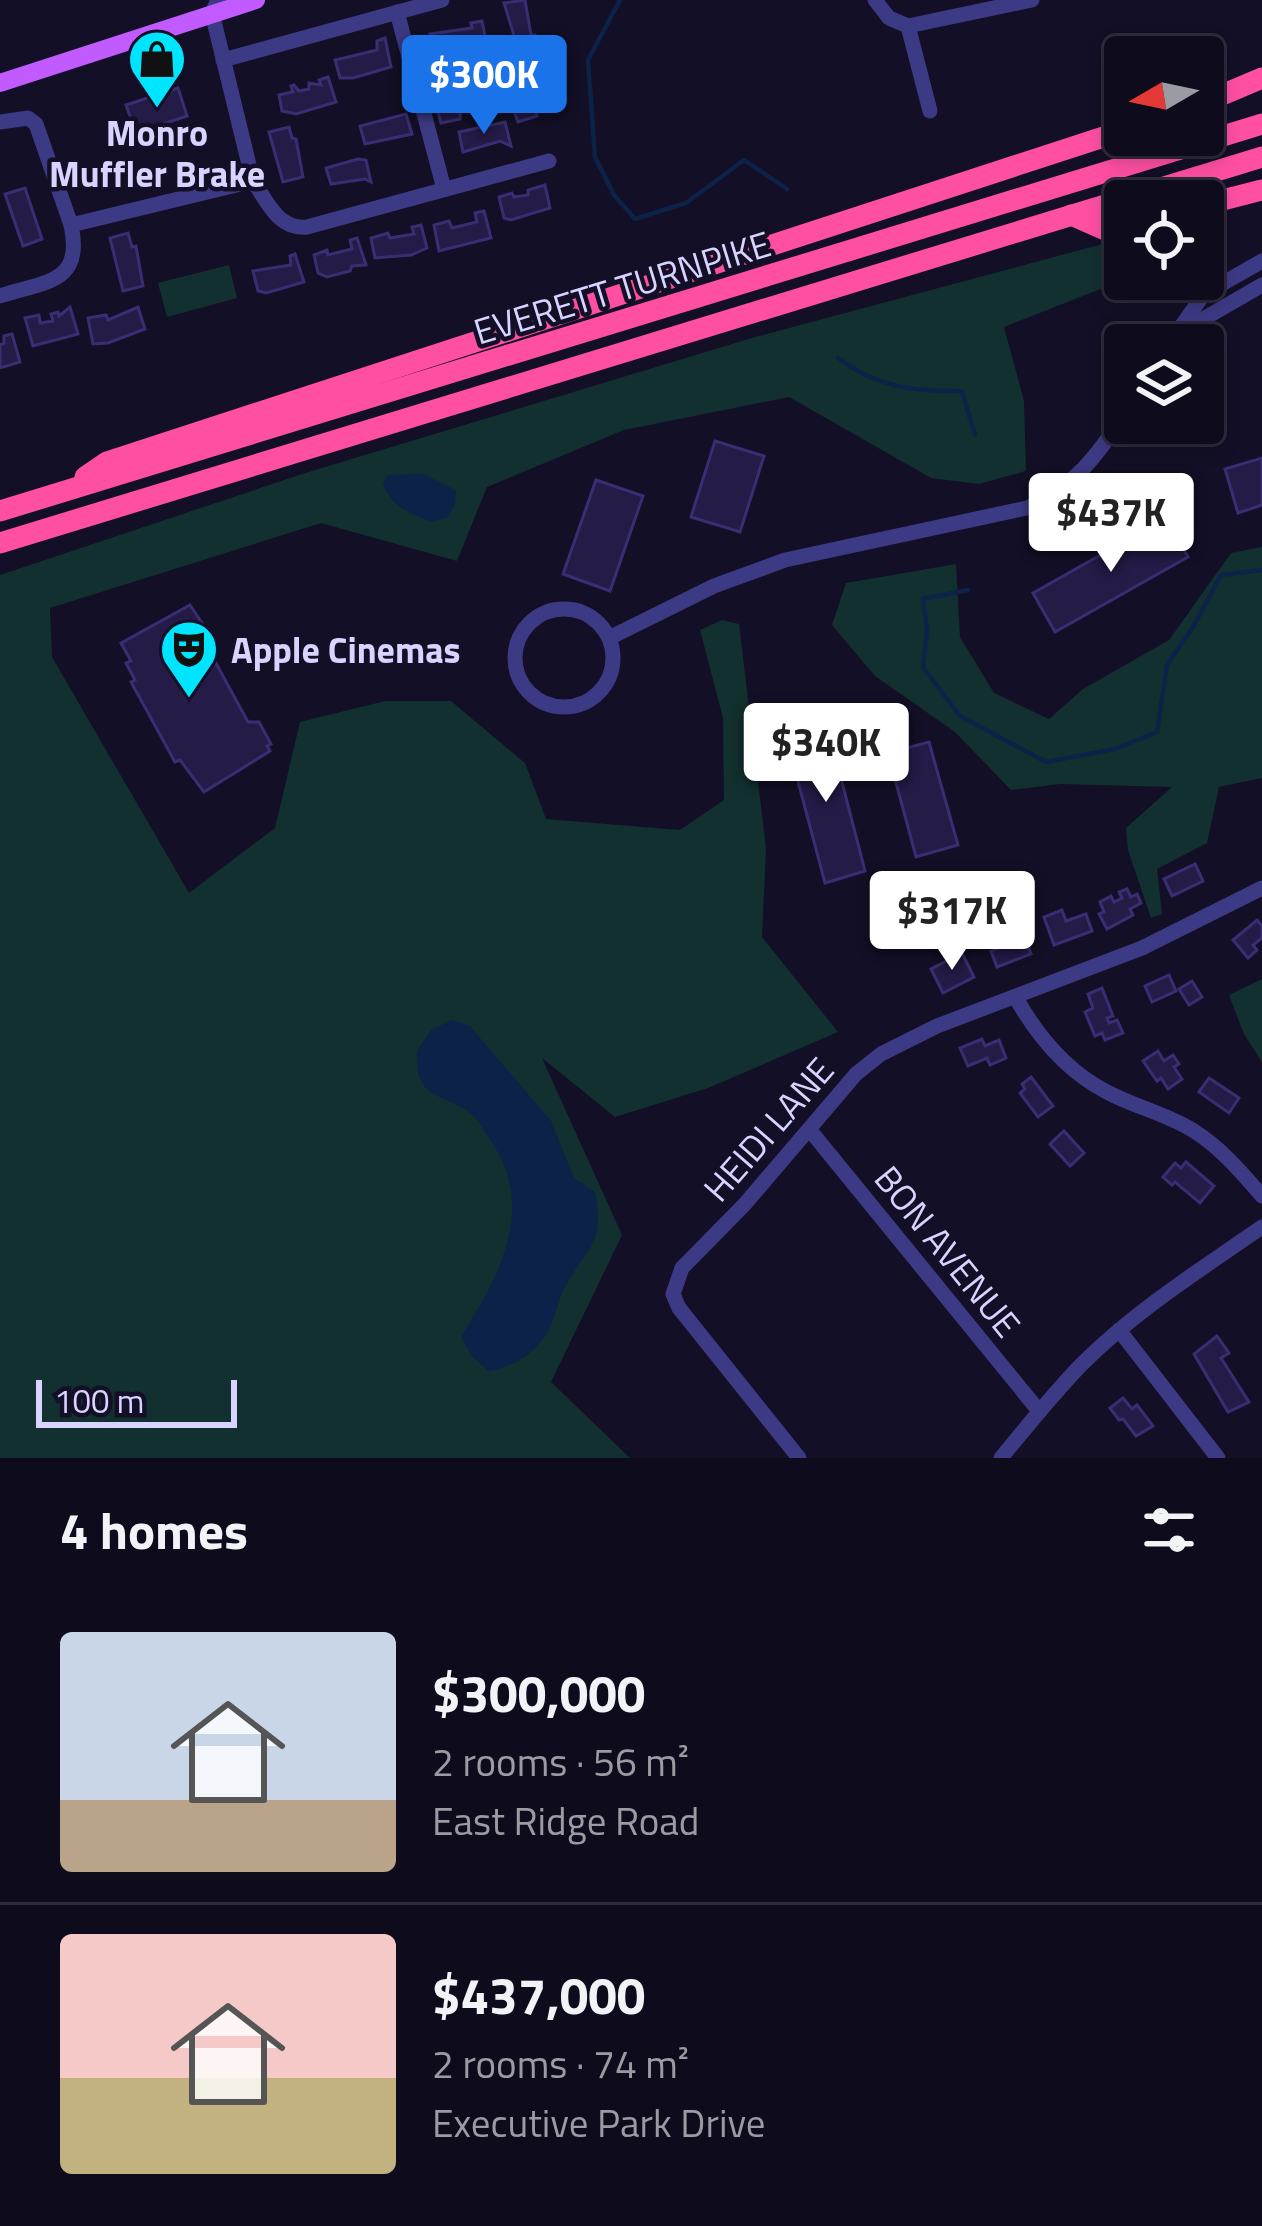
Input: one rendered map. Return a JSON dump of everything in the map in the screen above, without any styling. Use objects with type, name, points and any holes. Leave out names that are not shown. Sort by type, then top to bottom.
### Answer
[{"type":"highway","points":[[1224,94],[1262,78]]},
{"type":"highway","name":"EVERETT TURNPIKE","points":[[0,511],[1262,124]]},
{"type":"highway","points":[[65,490],[107,462],[1104,137]]},
{"type":"highway","name":"EVERETT TURNPIKE","points":[[0,543],[1262,157]]},
{"type":"highway","points":[[1224,200],[1262,190]]},
{"type":"highway","points":[[1071,215],[1104,230]]},
{"type":"main road","points":[[0,82],[215,6],[256,0]]},
{"type":"street","points":[[224,60],[442,0]]},
{"type":"street","points":[[875,0],[889,18],[908,26],[1032,0]]},
{"type":"street","points":[[215,6],[253,181],[276,215],[297,228],[549,160]]},
{"type":"street","points":[[397,12],[443,189]]},
{"type":"street","points":[[908,26],[930,111]]},
{"type":"street","points":[[0,122],[22,117],[33,120],[71,225],[75,258],[67,271],[0,296]]},
{"type":"street","points":[[71,225],[253,181]]},
{"type":"street","points":[[1183,324],[1204,294],[1262,261]]},
{"type":"street","points":[[1198,324],[1262,285]]},
{"type":"street","points":[[609,638],[714,586],[785,560],[1027,508],[1080,476],[1104,442]]},
{"type":"street","points":[[565,609],[585,614],[609,638],[614,660],[610,676],[597,695],[583,704],[560,707],[542,702],[520,680],[515,658],[518,641],[526,626],[545,613],[565,609]]},
{"type":"street","name":"HEIDI LANE","points":[[799,1458],[679,1308],[673,1294],[682,1268],[744,1205],[856,1074],[880,1054],[937,1026],[1142,948],[1262,888]]},
{"type":"street","points":[[1016,998],[1033,1029],[1070,1067],[1108,1093],[1190,1128],[1216,1147],[1262,1196]]},
{"type":"street","name":"BON AVENUE","points":[[809,1129],[1040,1411]]},
{"type":"street","points":[[1001,1458],[1120,1330],[1162,1295],[1262,1228]]},
{"type":"street","points":[[1120,1330],[1218,1458]]},
{"type":"green space","points":[[1104,244],[1104,288],[1004,327],[1024,401],[1026,471],[979,484],[931,478],[789,397],[624,430],[487,487],[457,561],[321,523],[50,608],[52,657],[189,893],[275,828],[300,722],[385,701],[451,701],[525,763],[546,819],[680,830],[724,800],[723,718],[700,630],[722,620],[739,624],[766,848],[762,937],[838,1032],[708,1088],[615,1117],[542,1058],[622,1235],[551,1382],[630,1458],[0,1458],[0,575],[302,474],[752,338]]},
{"type":"green space","points":[[229,265],[237,298],[167,317],[158,283]]},
{"type":"green space","points":[[1262,547],[1262,778],[1219,787],[1207,843],[1157,869],[1162,914],[1151,918],[1128,850],[1126,828],[1172,787],[1060,784],[1011,790],[955,732],[875,676],[832,625],[846,583],[956,564],[960,637],[994,693],[1049,719],[1083,689],[1169,640],[1231,553]]},
{"type":"green space","points":[[1262,979],[1262,1062],[1244,1034],[1229,995]]},
{"type":"water","points":[[424,474],[456,490],[448,517],[432,522],[409,512],[391,499],[383,484],[387,475]]},
{"type":"water","points":[[452,1020],[470,1026],[551,1121],[574,1178],[595,1192],[598,1210],[592,1244],[565,1287],[543,1339],[522,1358],[488,1371],[461,1337],[500,1264],[512,1215],[511,1190],[503,1164],[477,1120],[433,1094],[420,1080],[417,1051],[431,1030]]},
{"type":"building","points":[[525,0],[531,35],[539,49],[520,55],[504,3]]},
{"type":"building","points":[[482,21],[486,41],[468,50],[436,55],[430,34],[472,28],[471,23]]},
{"type":"building","points":[[385,38],[391,67],[340,78],[335,60],[377,50],[377,41]]},
{"type":"building","points":[[524,65],[537,116],[518,122],[504,69]]},
{"type":"building","points":[[446,70],[461,106],[460,119],[441,123],[427,73]]},
{"type":"building","points":[[328,77],[336,102],[296,114],[282,111],[279,95],[293,92],[291,86],[299,91],[309,89],[309,83],[321,85],[319,80]]},
{"type":"building","name":"Monro Muffler Brake","points":[[178,88],[187,116],[136,133],[126,105]]},
{"type":"building","points":[[406,114],[412,134],[365,144],[360,126]]},
{"type":"building","points":[[505,122],[511,146],[500,141],[463,152],[459,132]]},
{"type":"building","points":[[289,127],[303,177],[283,182],[269,132]]},
{"type":"building","points":[[366,160],[371,182],[331,184],[326,168]]},
{"type":"building","points":[[545,185],[550,208],[504,218],[499,197],[528,195],[528,190]]},
{"type":"building","points":[[25,188],[42,239],[23,246],[5,194]]},
{"type":"building","points":[[484,211],[491,238],[439,251],[434,225],[449,221],[452,228],[477,222],[475,213]]},
{"type":"building","points":[[421,225],[427,248],[411,255],[375,258],[371,238],[414,234],[412,227]]},
{"type":"building","points":[[128,233],[132,247],[136,246],[143,286],[123,291],[110,238]]},
{"type":"building","points":[[357,238],[366,265],[327,277],[318,273],[314,255],[352,249],[350,240]]},
{"type":"building","points":[[295,254],[304,282],[258,291],[253,271],[291,265],[290,256]]},
{"type":"building","points":[[70,307],[78,334],[33,346],[25,318],[39,315],[40,323],[53,321],[51,314],[58,312],[59,316]]},
{"type":"building","points":[[138,307],[145,329],[93,344],[88,318],[106,315],[108,320]]},
{"type":"building","points":[[12,334],[20,362],[0,368],[0,345],[4,336]]},
{"type":"building","points":[[715,441],[764,456],[740,532],[691,517]]},
{"type":"building","points":[[1262,458],[1262,505],[1238,513],[1225,469]]},
{"type":"building","points":[[596,480],[643,496],[610,591],[563,574]]},
{"type":"building","points":[[1166,518],[1188,557],[1055,632],[1033,593]]},
{"type":"building","name":"Apple Cinemas","points":[[190,605],[208,632],[205,643],[248,722],[259,722],[271,744],[267,746],[270,751],[204,792],[180,760],[175,762],[131,682],[135,680],[126,663],[131,661],[121,643]]},
{"type":"building","points":[[828,728],[865,871],[825,883],[787,740]]},
{"type":"building","points":[[929,742],[958,845],[916,857],[888,753]]},
{"type":"building","points":[[1195,864],[1203,881],[1172,896],[1164,879]]},
{"type":"building","points":[[1127,889],[1141,903],[1130,909],[1133,915],[1107,929],[1099,914],[1104,912],[1100,902],[1111,896],[1114,902]]},
{"type":"building","points":[[1062,910],[1066,921],[1086,914],[1092,931],[1054,945],[1044,917]]},
{"type":"building","points":[[1257,920],[1262,938],[1248,958],[1233,940]]},
{"type":"building","points":[[1025,938],[1031,954],[997,967],[991,951]]},
{"type":"building","points":[[962,953],[974,977],[943,993],[931,969]]},
{"type":"building","points":[[1169,975],[1176,991],[1152,1002],[1145,986]]},
{"type":"building","points":[[1192,981],[1202,997],[1189,1005],[1179,989]]},
{"type":"building","points":[[1102,988],[1113,1016],[1107,1018],[1109,1023],[1117,1020],[1123,1033],[1105,1040],[1102,1033],[1095,1036],[1085,1012],[1093,1008],[1088,994]]},
{"type":"building","points":[[982,1039],[985,1046],[999,1040],[1006,1058],[990,1065],[987,1058],[968,1066],[960,1048]]},
{"type":"building","points":[[1158,1051],[1164,1061],[1173,1055],[1179,1064],[1174,1067],[1182,1079],[1168,1089],[1143,1061]]},
{"type":"building","points":[[1031,1077],[1053,1106],[1038,1117],[1020,1093]]},
{"type":"building","points":[[1209,1078],[1239,1098],[1229,1113],[1199,1092]]},
{"type":"building","points":[[1064,1131],[1084,1153],[1070,1166],[1050,1144]]},
{"type":"building","points":[[1186,1162],[1214,1186],[1200,1203],[1163,1177],[1175,1163],[1181,1168]]},
{"type":"building","points":[[1217,1336],[1229,1353],[1221,1358],[1249,1402],[1228,1412],[1194,1354]]},
{"type":"building","points":[[1123,1398],[1132,1409],[1137,1405],[1153,1426],[1136,1436],[1110,1408]]},
{"type":"waterway","points":[[620,0],[588,60],[595,157],[614,195],[635,219],[686,203],[744,160],[787,189]]},
{"type":"waterway","points":[[838,358],[867,376],[897,386],[962,391],[975,435]]},
{"type":"waterway","points":[[968,590],[923,599],[927,630],[923,667],[960,716],[1046,762],[1115,749],[1157,732],[1167,665],[1221,575],[1262,570]]},
{"type":"place","name":"Monro Muffler Brake","points":[[157,110]]},
{"type":"place","name":"Apple Cinemas","points":[[189,700]]}]
